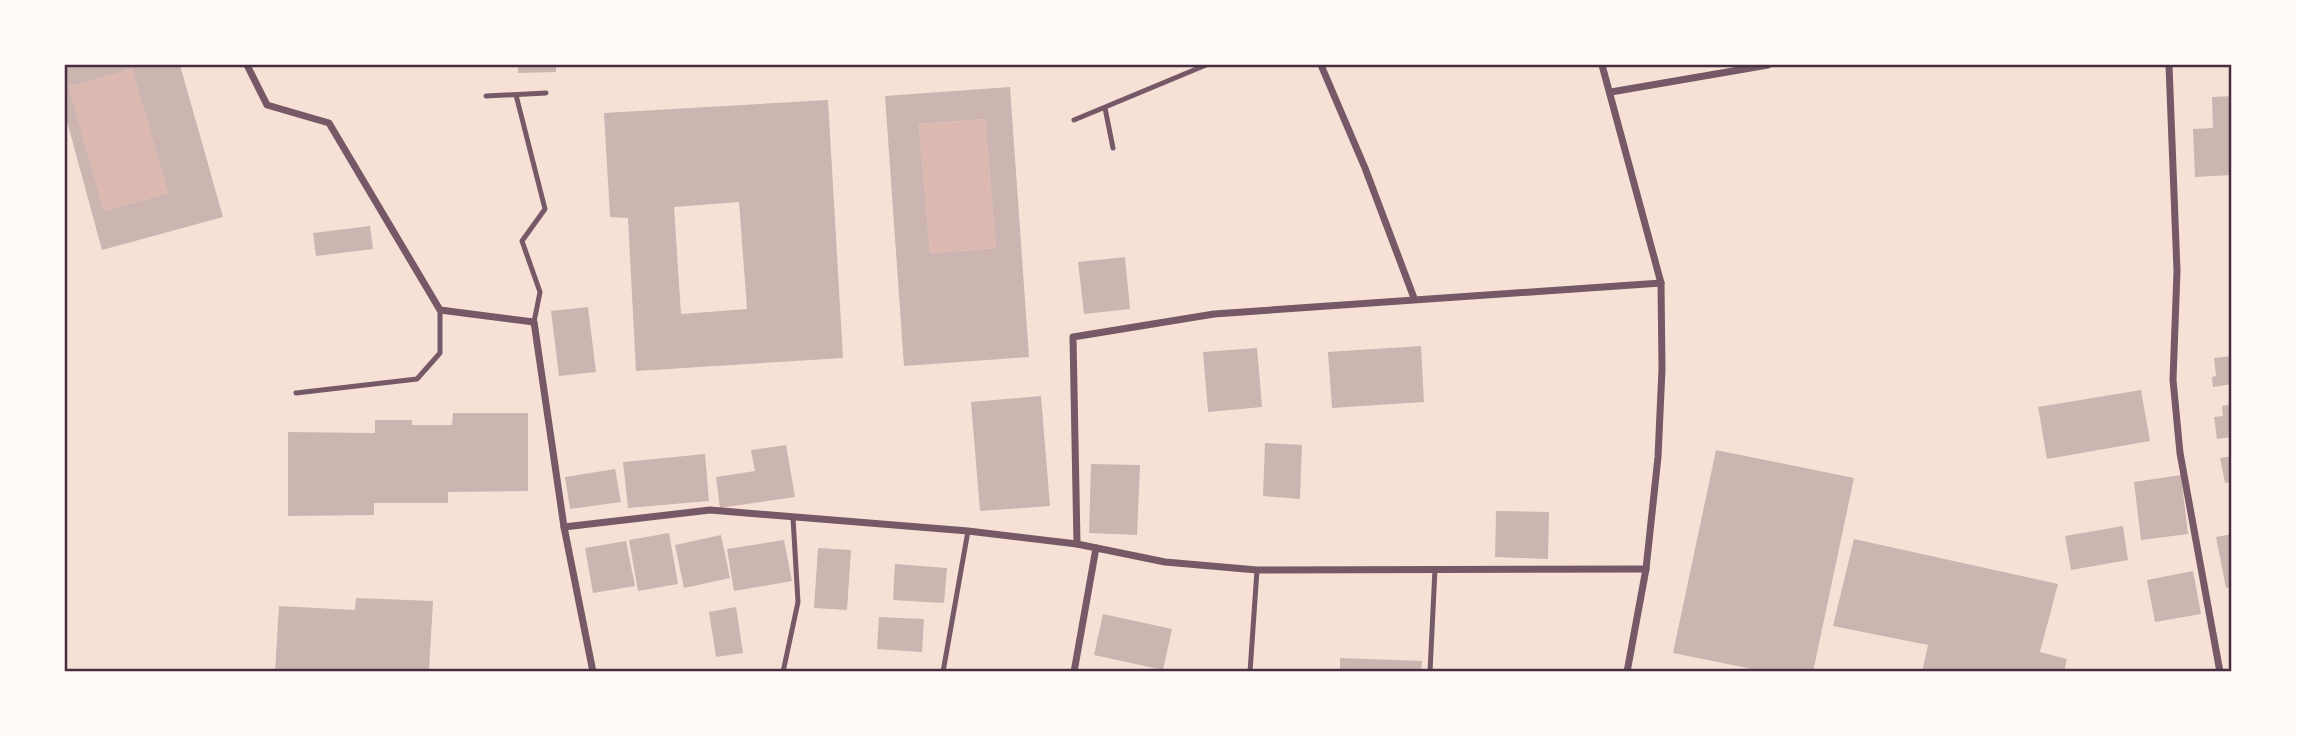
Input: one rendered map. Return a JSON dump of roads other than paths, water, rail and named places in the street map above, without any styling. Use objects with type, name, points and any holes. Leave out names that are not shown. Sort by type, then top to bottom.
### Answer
[{"type":"street","points":[[247,65],[267,105],[329,123],[440,310],[534,322],[564,527],[593,672]]},
{"type":"street","points":[[1321,65],[1414,298]]},
{"type":"street","points":[[1602,65],[1661,284],[1659,445],[1646,569],[1627,672]]},
{"type":"street","points":[[1611,92],[1768,65]]},
{"type":"street","points":[[2169,65],[2177,271],[2173,380],[2180,453],[2220,672]]},
{"type":"street","points":[[1077,544],[1073,337],[1214,314],[1414,298],[1661,284]]},
{"type":"street","points":[[564,527],[710,510],[968,531],[1077,544],[1165,562],[1257,570],[1646,569]]},
{"type":"street","points":[[1074,672],[1096,548]]},
{"type":"lane","points":[[1074,120],[1206,65]]},
{"type":"lane","points":[[486,96],[546,93]]},
{"type":"lane","points":[[516,95],[545,209],[522,241],[540,292],[534,322]]},
{"type":"lane","points":[[1105,108],[1113,148]]},
{"type":"lane","points":[[296,393],[417,379],[440,353],[440,310]]},
{"type":"lane","points":[[783,672],[798,602],[793,518]]},
{"type":"lane","points":[[943,672],[968,531]]},
{"type":"lane","points":[[1430,672],[1435,569]]},
{"type":"lane","points":[[1250,672],[1257,570]]}]
